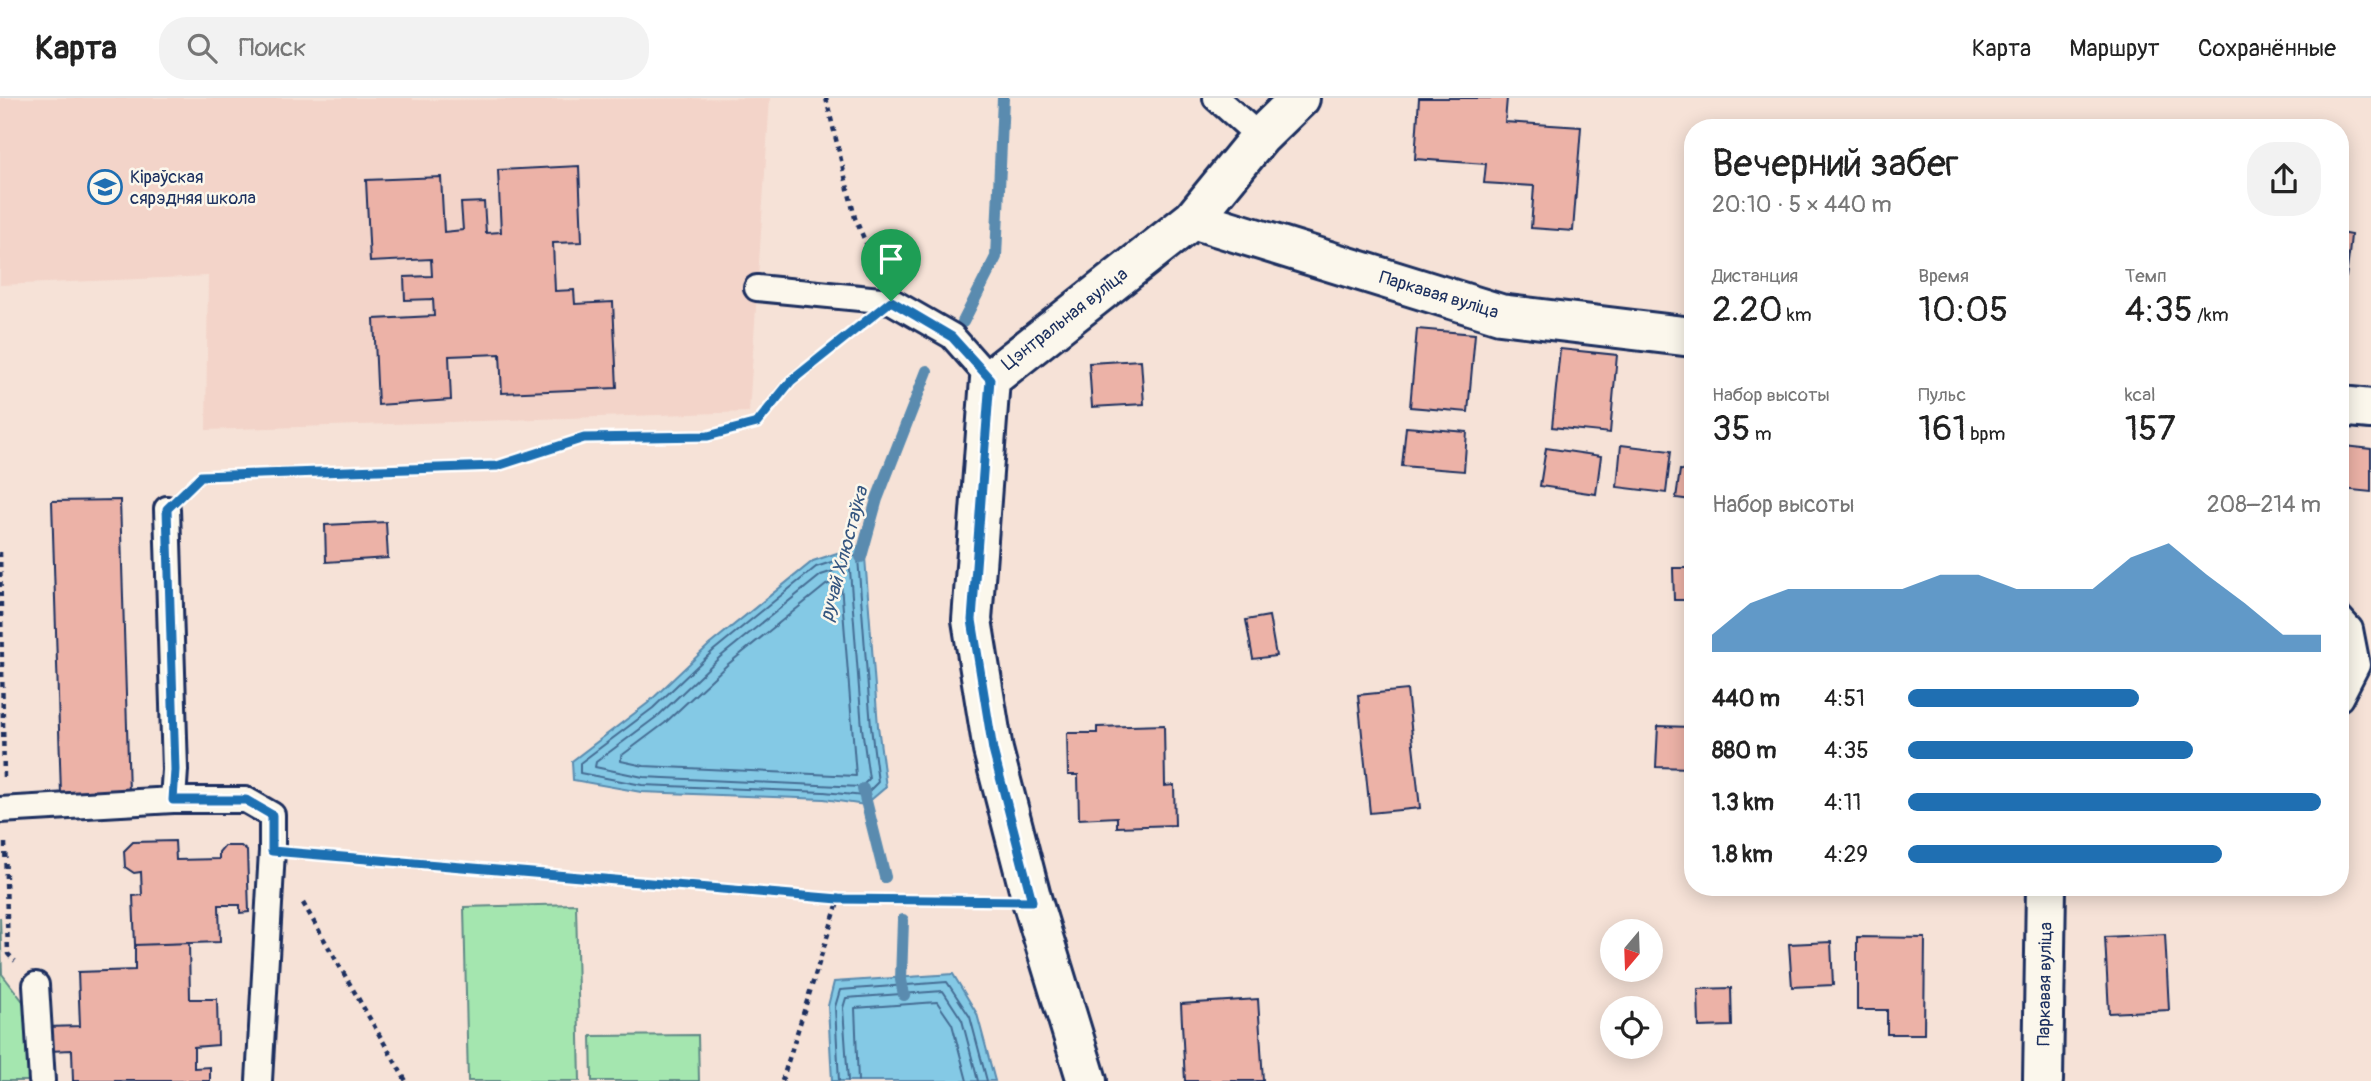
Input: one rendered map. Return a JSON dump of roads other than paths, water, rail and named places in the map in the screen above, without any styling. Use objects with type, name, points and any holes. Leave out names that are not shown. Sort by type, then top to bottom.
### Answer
[{"type":"street","name":"Цэнтральная вуліца","points":[[1087,1081],[1032,901],[993,750],[972,620],[990,379],[1193,219],[1260,137],[1300,98]]},
{"type":"street","name":"Паркавая вуліца","points":[[1193,219],[1500,314],[1684,336]]},
{"type":"street","points":[[2349,407],[2371,409]]},
{"type":"street","name":"Паркавая вуліца","points":[[2043,1081],[2046,896]]},
{"type":"lane","points":[[1216,98],[1260,137]]},
{"type":"lane","points":[[757,288],[891,301],[952,337],[990,379]]},
{"type":"lane","points":[[167,509],[175,770],[173,800]]},
{"type":"lane","points":[[2349,628],[2357,665],[2349,681]]},
{"type":"lane","points":[[0,810],[173,800],[246,800],[272,815],[259,1081]]},
{"type":"lane","points":[[36,985],[42,1081]]},
{"type":"water","points":[[864,544],[878,726],[886,787],[865,805],[824,799],[641,792],[573,780],[572,761],[648,703],[709,645],[813,561]]},
{"type":"water","points":[[953,974],[977,1014],[995,1081],[832,1081],[828,1006],[834,982]]},
{"type":"waterway","name":"ручай Хлюстаўка","points":[[963,322],[996,257],[1003,98]]},
{"type":"waterway","name":"ручай Хлюстаўка","points":[[861,557],[877,499],[927,371]]},
{"type":"waterway","name":"ручай Хлюстаўка","points":[[863,789],[885,877]]},
{"type":"waterway","name":"ручай Хлюстаўка","points":[[903,920],[901,980],[904,995]]},
{"type":"place","name":"Кіраўская сярэдняя школа","points":[[105,187]]}]
